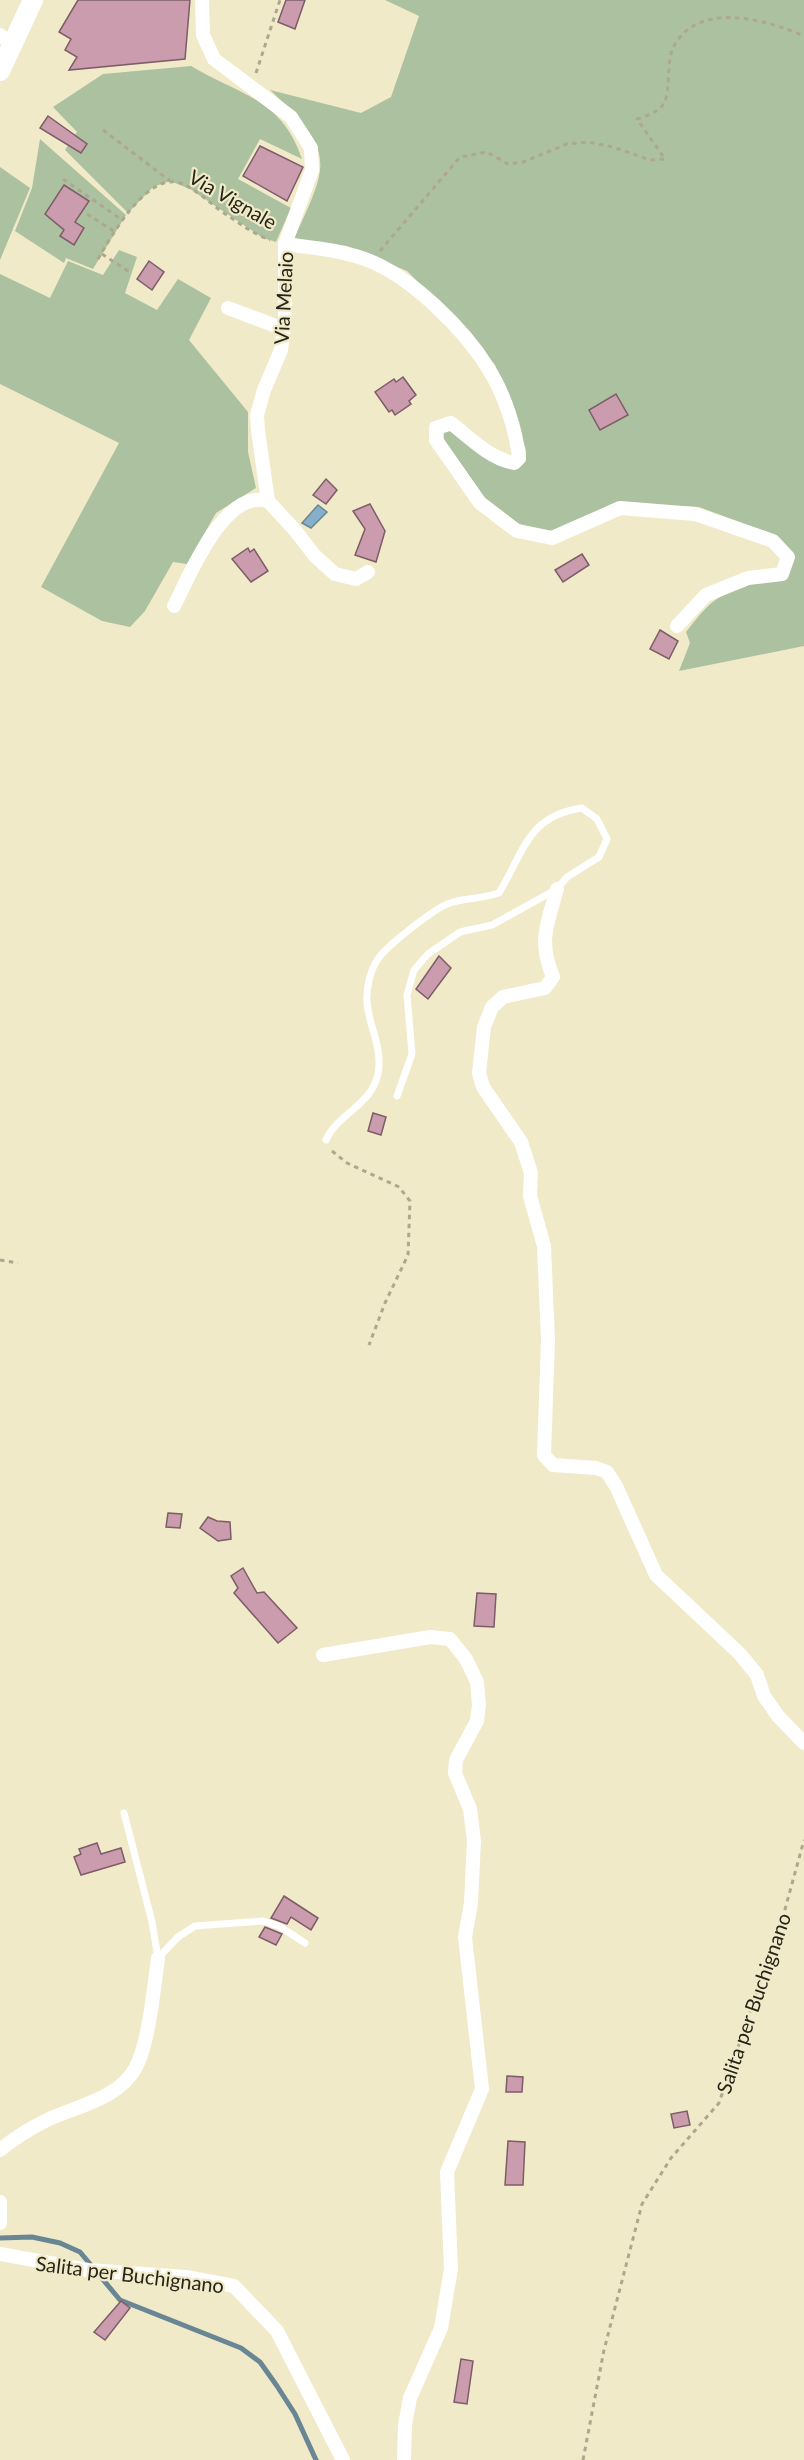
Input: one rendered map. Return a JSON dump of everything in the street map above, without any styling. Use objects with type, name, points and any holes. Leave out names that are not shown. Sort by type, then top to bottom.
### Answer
[{"type":"main road","points":[[0,71],[6,39],[33,0]]},
{"type":"street","name":"Via Melaio","points":[[202,0],[203,35],[208,49],[222,68],[291,117],[311,148],[312,170],[285,244],[284,329],[281,350],[264,390],[257,414],[268,501]]},
{"type":"street","points":[[285,244],[342,251],[372,262],[403,278],[471,344],[489,369],[517,441],[519,458],[514,463],[505,461],[475,443],[451,423],[436,428],[436,440],[480,503],[517,531],[552,538],[620,508],[695,514],[773,541],[788,557],[782,574],[748,578],[706,595],[677,626]]},
{"type":"street","points":[[228,308],[284,329]]},
{"type":"street","points":[[174,606],[204,546],[221,521],[253,500],[268,501],[315,556],[335,574],[356,579],[368,572]]},
{"type":"street","points":[[557,889],[543,939],[546,961],[553,977],[544,988],[503,997],[492,1007],[484,1028],[479,1073],[483,1087],[521,1142],[531,1173],[531,1196],[544,1246],[548,1340],[544,1455],[554,1465],[596,1468],[607,1472],[616,1486],[656,1575],[740,1654],[757,1675],[764,1696],[778,1716],[804,1743]]},
{"type":"street","points":[[323,1655],[430,1637],[450,1639],[466,1659],[477,1682],[479,1705],[477,1721],[456,1760],[455,1773],[470,1809],[474,1841],[471,1903],[465,1937],[482,2089],[447,2172],[451,2269],[441,2328],[410,2398],[405,2425],[404,2460]]},
{"type":"street","points":[[0,2150],[45,2121],[108,2094],[123,2083],[136,2066],[142,2045],[158,1958]]},
{"type":"street","points":[[0,2202],[1,2221]]},
{"type":"street","name":"Salita per Buchignano","points":[[0,2254],[88,2270],[186,2277],[234,2286],[277,2331],[343,2460]]},
{"type":"lane","points":[[326,1140],[332,1125],[363,1104],[378,1075],[379,1051],[367,1000],[370,976],[380,955],[415,926],[449,903],[479,900],[499,892],[528,837],[545,820],[564,811],[582,808],[597,819],[607,839],[599,857],[567,877],[557,889],[492,925],[460,932],[428,954],[414,970],[407,995],[412,1054],[397,1096]]},
{"type":"lane","points":[[124,1813],[152,1922],[158,1958]]},
{"type":"lane","points":[[158,1958],[178,1937],[195,1926],[263,1921],[279,1926],[305,1943]]},
{"type":"path","points":[[250,86],[261,62],[279,0]]},
{"type":"path","points":[[372,262],[460,157],[487,152],[508,164],[523,162],[567,144],[588,142],[614,147],[650,160],[665,159],[637,119],[652,115],[664,102],[673,48],[689,28],[708,18],[730,16],[760,19],[804,36]]},
{"type":"path","points":[[103,130],[170,181]]},
{"type":"path","points":[[63,179],[122,220]]},
{"type":"path","name":"Via Vignale","points":[[98,259],[122,220],[153,187],[170,181],[185,185],[263,238],[285,244]]},
{"type":"path","points":[[87,214],[115,232]]},
{"type":"path","points":[[102,254],[131,273]]},
{"type":"path","points":[[326,1140],[333,1152],[347,1163],[399,1187],[410,1201],[408,1255],[385,1303],[369,1345]]},
{"type":"path","points":[[0,1260],[18,1263]]},
{"type":"path","name":"Salita per Buchignano","points":[[583,2460],[604,2350],[642,2204],[671,2158],[720,2103],[784,1913],[804,1840]]},
{"type":"green space","points":[[385,0],[804,0],[804,646],[679,671],[690,643],[686,632],[714,601],[740,588],[757,583],[778,581],[787,576],[774,535],[699,507],[615,504],[552,531],[519,524],[484,497],[444,440],[444,433],[450,431],[497,465],[518,469],[526,461],[526,450],[495,365],[465,329],[407,271],[347,246],[294,239],[316,187],[320,158],[317,147],[304,125],[270,90],[361,113],[391,97],[419,16]]},
{"type":"green space","points":[[191,66],[242,92],[271,111],[283,123],[293,139],[302,159],[260,139],[238,179],[291,208],[276,242],[263,238],[190,189],[170,181],[153,187],[128,213],[65,150],[77,132],[53,107],[103,74]]},
{"type":"green space","points":[[40,139],[126,215],[93,269],[66,258],[64,263],[15,231],[32,188]]},
{"type":"green space","points":[[0,167],[30,188],[0,260]]},
{"type":"green space","points":[[119,250],[137,257],[125,293],[157,310],[178,279],[211,298],[189,340],[248,412],[248,452],[256,488],[216,513],[187,564],[173,562],[145,611],[130,627],[102,621],[41,587],[119,443],[0,384],[0,274],[50,298],[68,261],[103,275]]},
{"type":"water","points":[[318,505],[327,512],[311,528],[302,523]]},
{"type":"building","points":[[78,0],[190,0],[185,59],[69,70],[77,57],[65,50],[71,39],[59,32]]},
{"type":"building","points":[[286,0],[305,0],[295,29],[278,22]]},
{"type":"building","points":[[48,116],[87,144],[81,153],[40,128]]},
{"type":"building","points":[[260,146],[303,167],[287,201],[243,176]]},
{"type":"building","points":[[64,185],[89,201],[75,222],[84,228],[74,245],[60,236],[64,230],[45,214]]},
{"type":"building","points":[[149,261],[164,272],[152,290],[137,279]]},
{"type":"building","points":[[403,377],[416,395],[409,401],[411,404],[395,415],[392,410],[389,412],[375,392],[394,379],[396,382]]},
{"type":"building","points":[[616,394],[628,415],[600,430],[589,410]]},
{"type":"building","points":[[326,479],[337,490],[326,504],[313,495]]},
{"type":"building","points":[[370,504],[385,531],[376,562],[355,555],[365,529],[353,511]]},
{"type":"building","points":[[248,548],[250,552],[254,549],[268,571],[251,582],[232,559]]},
{"type":"building","points":[[582,554],[589,565],[563,582],[555,570]]},
{"type":"building","points":[[660,630],[678,641],[669,659],[650,649]]},
{"type":"building","points":[[439,956],[451,968],[428,999],[416,989]]},
{"type":"building","points":[[373,1113],[386,1117],[381,1135],[368,1131]]},
{"type":"building","points":[[168,1513],[182,1514],[180,1528],[166,1527]]},
{"type":"building","points":[[208,1517],[217,1521],[230,1522],[231,1539],[218,1541],[200,1528]]},
{"type":"building","points":[[243,1568],[257,1593],[264,1592],[297,1628],[278,1643],[234,1593],[238,1588],[231,1576]]},
{"type":"building","points":[[477,1593],[496,1594],[494,1627],[474,1626]]},
{"type":"building","points":[[97,1843],[101,1854],[121,1848],[125,1862],[81,1875],[74,1857],[81,1854],[79,1849]]},
{"type":"building","points":[[284,1896],[318,1918],[311,1930],[291,1917],[287,1924],[271,1918]]},
{"type":"building","points":[[265,1927],[282,1934],[276,1945],[259,1937]]},
{"type":"building","points":[[507,2076],[523,2077],[522,2092],[506,2092]]},
{"type":"building","points":[[687,2111],[690,2125],[674,2128],[671,2114]]},
{"type":"building","points":[[508,2141],[525,2142],[523,2185],[505,2185]]},
{"type":"building","points":[[121,2301],[130,2308],[105,2340],[94,2332]]},
{"type":"building","points":[[461,2359],[473,2361],[467,2404],[454,2402]]},
{"type":"waterway","points":[[0,2238],[32,2237],[60,2243],[80,2252],[120,2300],[241,2348],[260,2362],[277,2386],[295,2414],[316,2460]]}]
